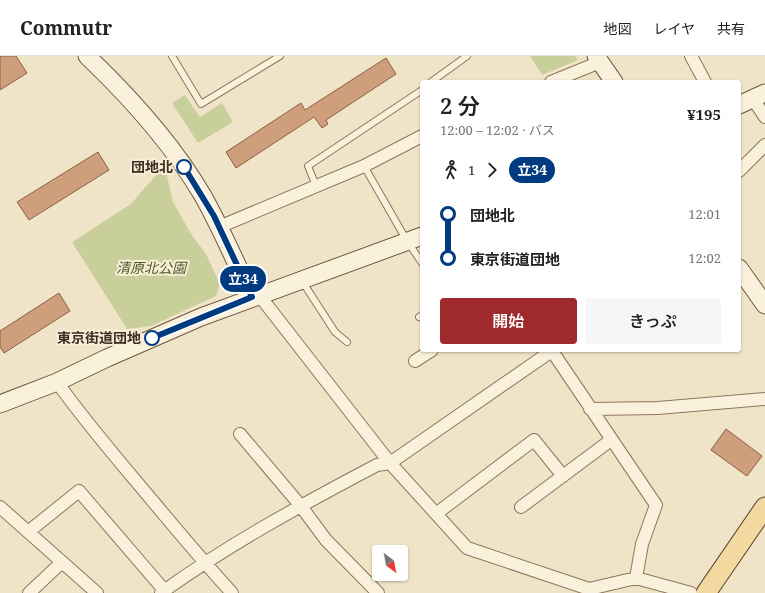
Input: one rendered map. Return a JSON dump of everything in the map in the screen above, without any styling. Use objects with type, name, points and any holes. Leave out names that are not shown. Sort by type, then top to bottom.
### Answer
[{"type":"main road","points":[[706,593],[765,506]]},
{"type":"street","points":[[691,56],[704,80]]},
{"type":"street","points":[[93,58],[133,101],[173,151],[203,196],[255,296],[390,463],[437,513],[467,548],[589,589],[636,578],[691,593]]},
{"type":"street","points":[[555,80],[598,59],[613,80]]},
{"type":"street","points":[[752,99],[765,117]]},
{"type":"street","points":[[219,227],[364,166],[420,137]]},
{"type":"street","points":[[741,168],[765,145]]},
{"type":"street","points":[[0,404],[57,382],[114,355],[255,296],[414,239]]},
{"type":"street","points":[[741,271],[765,305]]},
{"type":"street","points":[[415,361],[429,352]]},
{"type":"street","points":[[28,532],[79,491],[162,592],[204,563],[300,506],[377,465],[390,463],[550,352]]},
{"type":"street","points":[[554,352],[590,409],[656,505],[642,544],[636,578]]},
{"type":"street","points":[[57,382],[70,400],[204,563],[232,593]]},
{"type":"street","points":[[590,409],[658,408],[765,399]]},
{"type":"street","points":[[240,434],[300,506],[326,540],[378,593]]},
{"type":"street","points":[[437,513],[534,440],[563,476]]},
{"type":"street","points":[[521,507],[612,440]]},
{"type":"street","points":[[0,507],[97,593]]},
{"type":"street","points":[[29,593],[62,562]]},
{"type":"lane","points":[[172,56],[201,104],[280,56]]},
{"type":"lane","points":[[434,80],[467,56]]},
{"type":"lane","points":[[316,186],[308,166],[420,91]]},
{"type":"lane","points":[[364,166],[414,239],[420,257]]},
{"type":"lane","points":[[301,280],[335,332],[347,342]]},
{"type":"green space","points":[[530,56],[575,56],[578,60],[542,75]]},
{"type":"green space","points":[[185,95],[200,117],[222,103],[233,122],[198,143],[172,103]]},
{"type":"green space","name":"清原北公園","points":[[162,168],[167,176],[173,202],[191,234],[206,254],[220,284],[216,296],[151,326],[127,329],[72,242],[131,204]]},
{"type":"building","points":[[0,56],[16,56],[27,73],[0,90]]},
{"type":"building","points":[[386,58],[396,74],[326,120],[328,124],[322,128],[314,117],[236,168],[226,152],[301,103],[305,110]]},
{"type":"building","points":[[98,152],[109,170],[29,220],[17,202]]},
{"type":"building","points":[[59,293],[70,311],[4,353],[0,347],[0,331]]},
{"type":"building","points":[[726,429],[762,456],[747,476],[711,450]]},
{"type":"bus line","name":"立34","points":[[152,338],[252,297],[214,216],[184,167]]},
{"type":"place","name":"団地北","points":[[184,167]]},
{"type":"place","name":"東京街道団地","points":[[152,338]]}]
